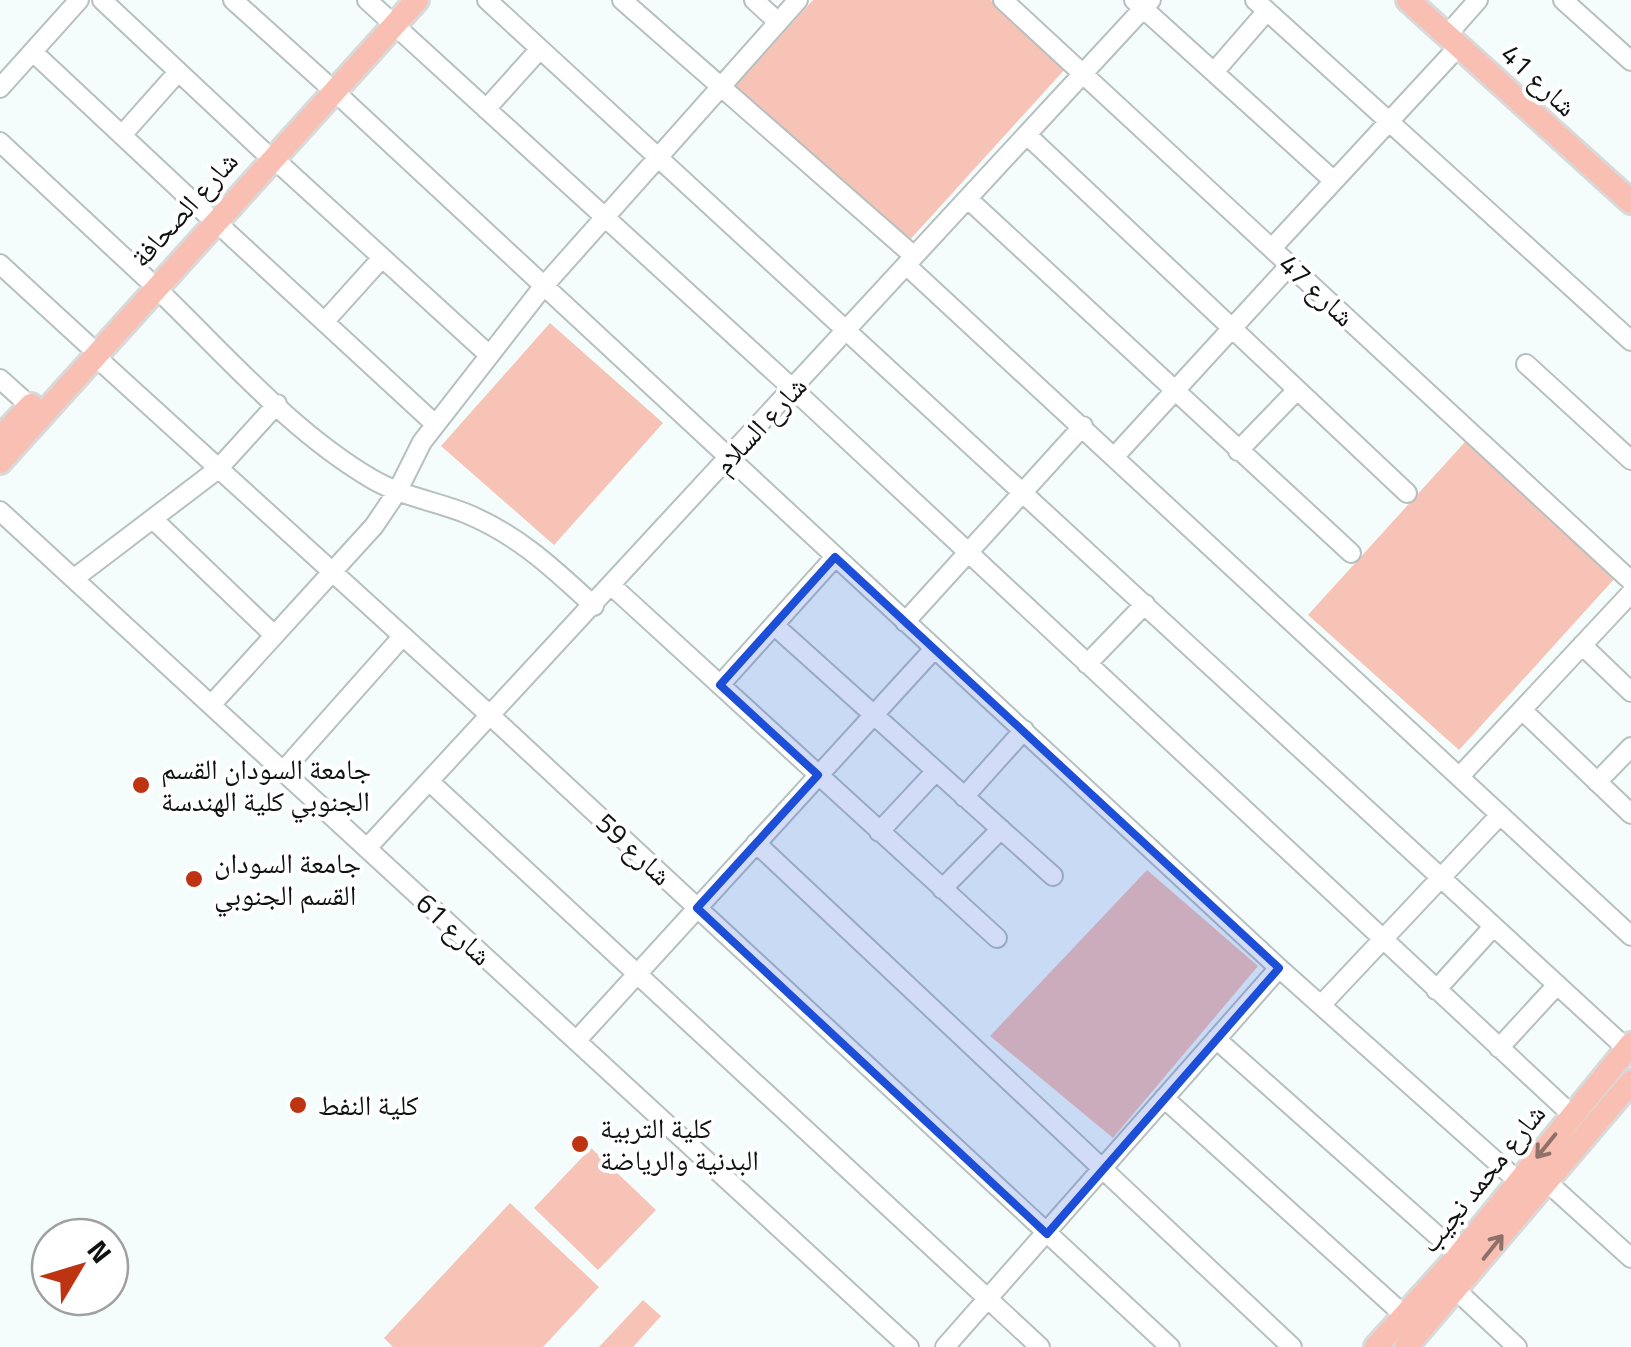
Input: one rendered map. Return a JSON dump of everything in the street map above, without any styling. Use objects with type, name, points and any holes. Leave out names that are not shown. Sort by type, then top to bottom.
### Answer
[{"type":"main road","name":"شارع الصحافة","points":[[0,462],[91,350],[210,216],[393,14],[417,0]]},
{"type":"main road","name":"شارع 41","points":[[1408,0],[1631,202]]},
{"type":"main road","name":"شارع الصحافة","points":[[0,438],[91,350]]},
{"type":"main road","name":"شارع محمد نجيب","points":[[1376,1347],[1460,1255],[1629,1047]]},
{"type":"main road","name":"شارع محمد نجيب","points":[[1406,1347],[1631,1082]]},
{"type":"street","points":[[0,88],[79,0]]},
{"type":"street","points":[[102,0],[380,260],[488,354]]},
{"type":"street","points":[[233,0],[1279,968],[1518,1180]]},
{"type":"street","points":[[368,0],[393,14],[486,109],[793,389],[1572,1115]]},
{"type":"street","points":[[488,0],[1024,490],[1556,986],[1629,1047]]},
{"type":"street","points":[[622,0],[722,86],[910,260],[1631,936]]},
{"type":"street","points":[[754,0],[778,22]]},
{"type":"street","points":[[211,705],[332,574],[397,492],[410,462],[436,424],[542,288],[798,0]]},
{"type":"street","name":"شارع 47","points":[[1003,0],[1631,581]]},
{"type":"street","points":[[1272,248],[1388,122],[1453,40],[1478,0]]},
{"type":"street","points":[[1563,0],[1631,61]]},
{"type":"street","points":[[1143,3],[1334,181]]},
{"type":"street","name":"شارع السلام","points":[[367,848],[1084,74],[1143,3]]},
{"type":"street","points":[[1214,72],[1261,6],[1631,341]]},
{"type":"street","points":[[486,109],[540,49]]},
{"type":"street","points":[[33,52],[436,424]]},
{"type":"street","points":[[122,134],[178,72]]},
{"type":"street","points":[[1027,135],[1407,493]]},
{"type":"street","points":[[0,142],[277,404],[349,464],[397,492],[467,514],[522,541],[594,606]]},
{"type":"street","points":[[968,200],[1351,552]]},
{"type":"street","points":[[326,320],[380,260]]},
{"type":"street","points":[[1115,456],[1290,265]]},
{"type":"street","name":"شارع 59","points":[[2,269],[492,717],[1170,1347]]},
{"type":"street","points":[[1526,364],[1631,460]]},
{"type":"street","points":[[0,379],[30,406]]},
{"type":"street","points":[[1238,451],[1297,390]]},
{"type":"street","points":[[76,577],[155,521],[218,469],[277,404]]},
{"type":"street","points":[[905,622],[1084,426]]},
{"type":"street","name":"شارع 61","points":[[0,511],[909,1347]]},
{"type":"street","points":[[155,521],[274,635]]},
{"type":"street","points":[[720,685],[835,557]]},
{"type":"street","points":[[612,586],[997,938]]},
{"type":"street","points":[[1460,776],[1631,592]]},
{"type":"street","points":[[1087,664],[1145,604]]},
{"type":"street","points":[[775,626],[1054,876]]},
{"type":"street","points":[[284,771],[402,637]]},
{"type":"street","points":[[1582,645],[1631,692]]},
{"type":"street","points":[[576,1041],[934,649]]},
{"type":"street","points":[[1522,710],[1631,814]]},
{"type":"street","points":[[964,797],[1024,730]]},
{"type":"street","points":[[1597,782],[1631,747]]},
{"type":"street","points":[[879,832],[936,771]]},
{"type":"street","points":[[431,783],[1040,1347]]},
{"type":"street","points":[[1321,1004],[1500,814]]},
{"type":"street","points":[[942,889],[1000,829]]},
{"type":"street","points":[[756,842],[1292,1347]]},
{"type":"street","points":[[1436,990],[1493,927]]},
{"type":"street","points":[[945,1347],[1279,968]]},
{"type":"street","points":[[1499,1048],[1556,986]]},
{"type":"street","points":[[1216,1038],[1460,1255]]},
{"type":"street","points":[[1164,1098],[1405,1316]]},
{"type":"street","points":[[1546,1181],[1631,1258]]},
{"type":"street","points":[[1457,1291],[1517,1347]]},
{"type":"highlighted area","points":[[835,557],[1279,968],[1047,1234],[697,908],[818,775],[720,685]]},
{"type":"shaded area","points":[[813,0],[991,0],[1066,68],[907,243],[734,87]]},
{"type":"shaded area","points":[[550,323],[663,423],[554,545],[441,446]]},
{"type":"shaded area","points":[[1465,442],[1616,577],[1459,750],[1308,615]]},
{"type":"shaded area","points":[[1147,870],[1258,966],[1113,1138],[990,1036]]},
{"type":"shaded area","points":[[591,1148],[656,1210],[598,1270],[534,1208]]},
{"type":"shaded area","points":[[510,1203],[599,1287],[543,1347],[393,1347],[384,1338]]},
{"type":"shaded area","points":[[643,1300],[661,1316],[633,1347],[599,1347]]},
{"type":"place","name":"جامعة السودان القسم الجنوبي كلية الهندسة","points":[[141,785]]},
{"type":"place","name":"جامعة السودان القسم الجنوبي","points":[[194,879]]},
{"type":"place","name":"كلية النفط","points":[[298,1105]]},
{"type":"place","name":"كلية التربية البدنية والرياضة","points":[[580,1144]]}]
